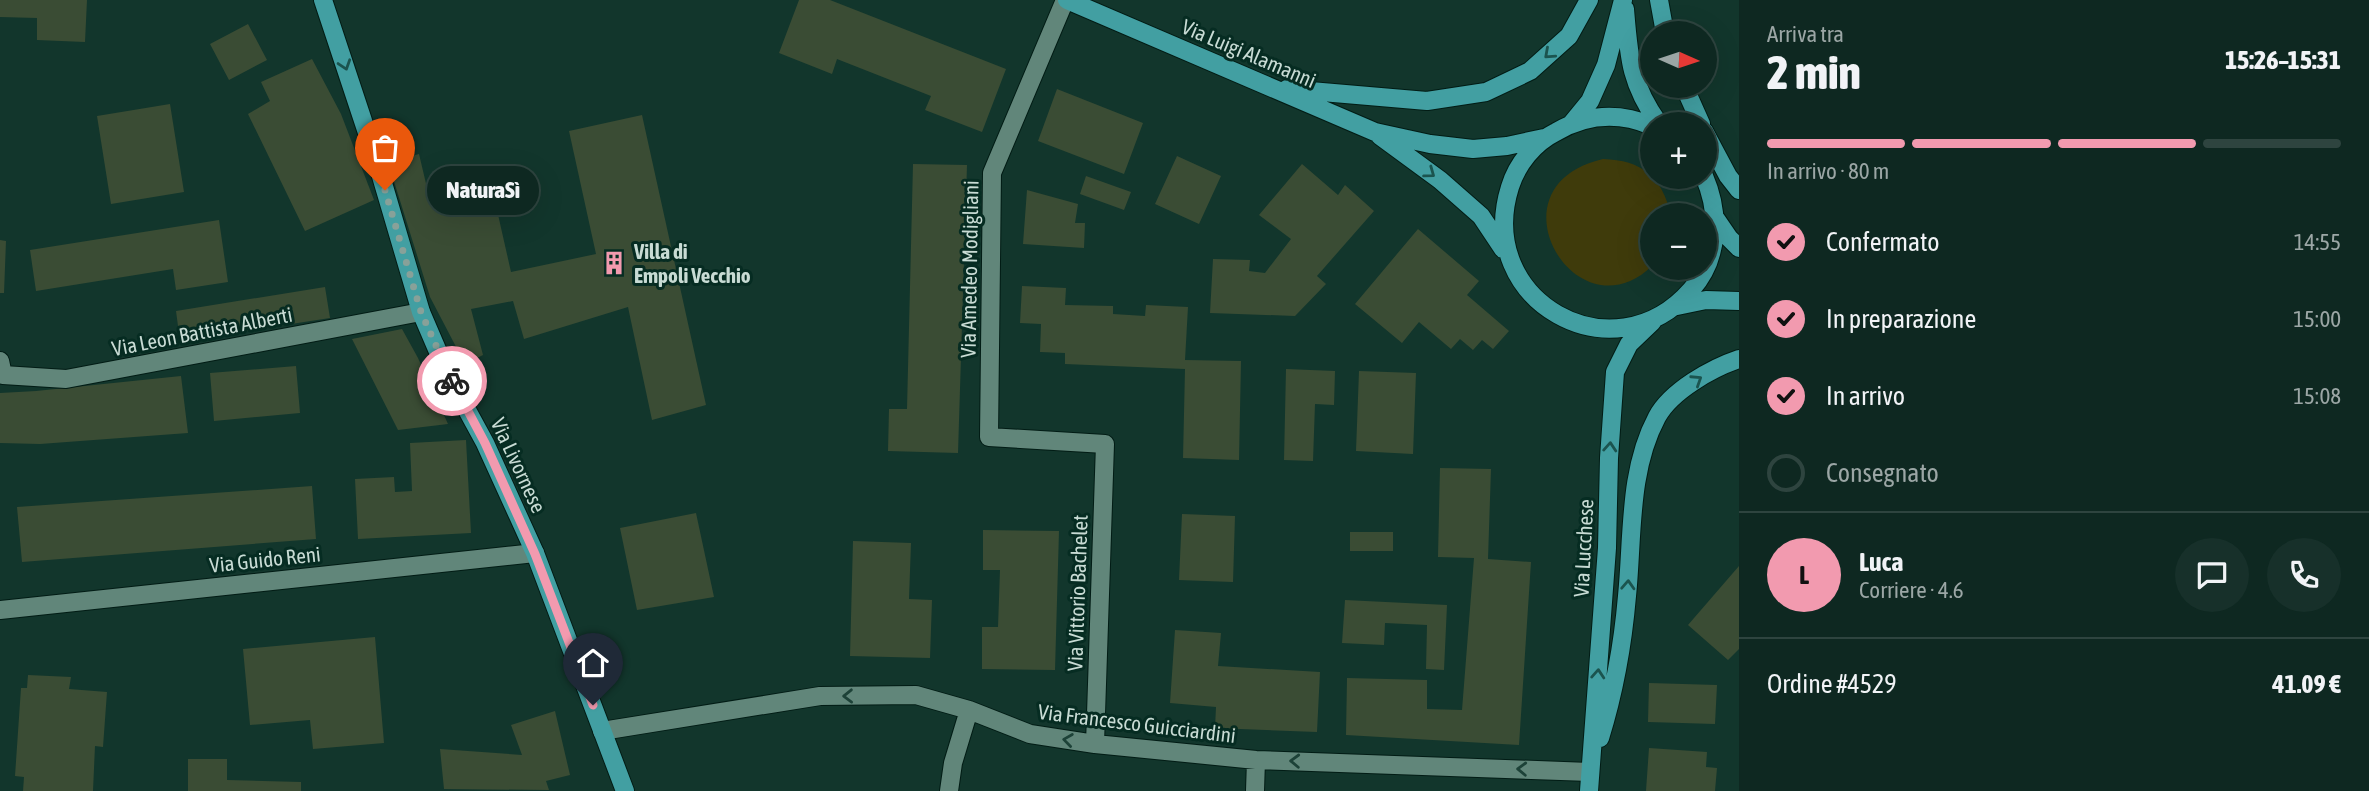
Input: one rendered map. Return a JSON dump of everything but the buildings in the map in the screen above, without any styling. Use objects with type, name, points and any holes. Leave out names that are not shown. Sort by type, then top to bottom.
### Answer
[{"type":"main road","name":"Via Livornese","points":[[323,0],[378,166],[421,312],[535,554],[625,791]]},
{"type":"main road","name":"Via Luigi Alamanni","points":[[1066,0],[1375,132],[1430,144],[1473,149],[1507,146],[1545,137]]},
{"type":"main road","points":[[1273,88],[1427,101],[1486,92],[1530,71],[1569,36],[1589,0]]},
{"type":"main road","name":"Via Lucchese","points":[[1572,122],[1590,102],[1606,65],[1624,0]]},
{"type":"main road","name":"Via Lucchese","points":[[1624,0],[1629,55],[1643,102],[1650,112]]},
{"type":"main road","points":[[1659,0],[1663,21]]},
{"type":"main road","name":"Via Lucchese","points":[[1640,121],[1602,116],[1572,122],[1545,137],[1527,155],[1513,178],[1505,203],[1503,229],[1508,255],[1520,282],[1540,304],[1566,320],[1594,329],[1624,329],[1653,321]]},
{"type":"main road","name":"Via Luigi Alamanni","points":[[1375,132],[1440,180],[1481,216],[1508,255]]},
{"type":"main road","points":[[1717,155],[1739,190]]},
{"type":"main road","points":[[1717,220],[1739,248]]},
{"type":"main road","name":"Via Lucchese","points":[[1589,791],[1607,548],[1615,372],[1629,344],[1653,321],[1677,306],[1699,280]]},
{"type":"main road","points":[[1677,306],[1706,300],[1739,301]]},
{"type":"main road","points":[[1590,772],[1610,705],[1628,597],[1631,523],[1640,461],[1658,415],[1680,391],[1719,366],[1739,359]]},
{"type":"street","name":"Via Amedeo Modigliani","points":[[1066,0],[992,173],[989,437],[1105,444]]},
{"type":"street","name":"Via Leon Battista Alberti","points":[[0,361],[3,375],[66,379],[421,312]]},
{"type":"street","name":"Via Vittorio Bachelet","points":[[1095,744],[1105,444]]},
{"type":"street","name":"Via Guido Reni","points":[[0,610],[535,554]]},
{"type":"street","name":"Via Francesco Guicciardini","points":[[602,731],[820,696],[916,695],[969,710],[1030,734],[1095,744],[1256,760],[1590,772]]},
{"type":"street","points":[[949,791],[953,763],[969,710]]},
{"type":"street","points":[[1255,791],[1256,760]]},
{"type":"shaded area","points":[[1603,159],[1617,160],[1640,168],[1640,189],[1661,189],[1667,203],[1640,203],[1640,273],[1623,283],[1596,284],[1572,271],[1555,250],[1547,224],[1550,197],[1568,174]]},
{"type":"way so far","points":[[385,190],[421,312],[452,381]]},
{"type":"place","name":"NaturaSì","points":[[385,190]]},
{"type":"place","name":"Villa di Empoli Vecchio","points":[[614,263]]},
{"type":"route","points":[[452,381],[485,443],[535,554],[593,705]]}]
